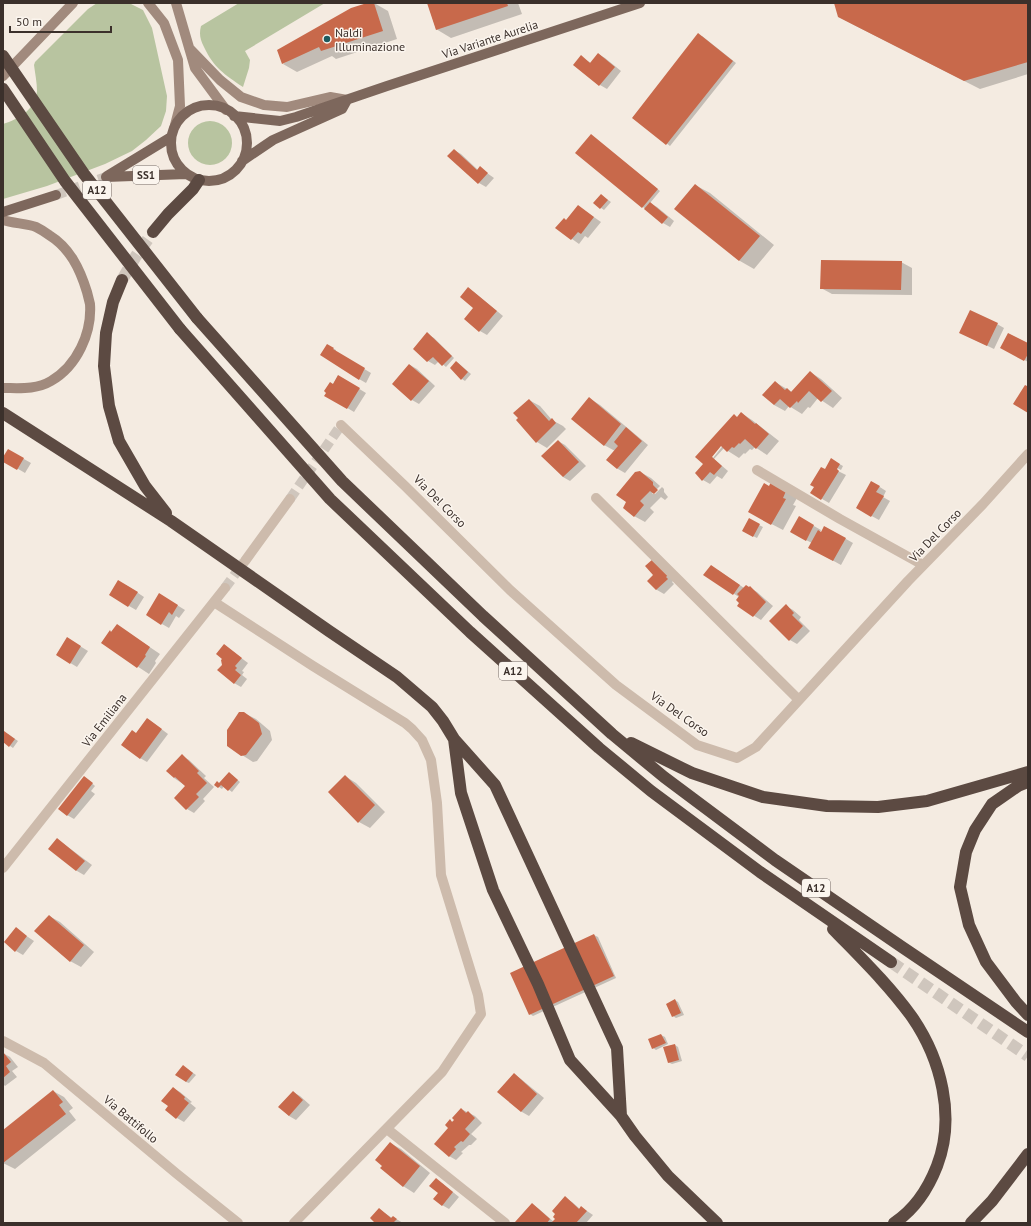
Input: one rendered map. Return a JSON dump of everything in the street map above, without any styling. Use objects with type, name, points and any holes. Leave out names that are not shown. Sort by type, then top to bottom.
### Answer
[{"type":"highway","name":"A12","points":[[3,56],[84,174],[197,318],[342,481],[483,616],[612,734],[664,777],[775,860],[1028,1032]]},
{"type":"highway","name":"A12","points":[[3,89],[66,181],[180,329],[330,499],[470,632],[599,748],[651,791],[760,872],[891,962]]},
{"type":"highway","points":[[153,232],[168,214],[193,189],[199,180]]},
{"type":"highway","points":[[122,280],[112,302],[106,333],[104,366],[109,406],[119,441],[145,486],[171,520]]},
{"type":"highway","points":[[4,413],[171,520],[328,631],[397,677],[432,707],[454,738],[495,785],[617,1048],[621,1116]]},
{"type":"highway","points":[[612,734],[692,773],[763,797],[827,806],[878,807],[927,801],[1028,772]]},
{"type":"highway","points":[[454,738],[461,793],[493,890],[538,984],[570,1060],[621,1116],[635,1136],[668,1176],[717,1222],[727,1223]]},
{"type":"highway","points":[[1028,782],[1018,786],[992,804],[975,830],[966,852],[960,887],[969,925],[986,962],[1016,1002],[1028,1015]]},
{"type":"highway","points":[[816,911],[873,970],[896,997],[912,1018],[926,1042],[938,1070],[945,1101],[946,1129],[941,1155],[931,1181],[917,1202],[894,1223]]},
{"type":"highway","points":[[971,1223],[992,1201],[1028,1154]]},
{"type":"main road","points":[[3,76],[73,3]]},
{"type":"main road","points":[[148,3],[164,23],[178,60],[180,106],[171,137],[171,148],[174,159],[186,174],[199,180],[220,180],[229,176],[242,161],[246,149],[246,137],[242,125],[230,113],[195,68],[176,3]]},
{"type":"main road","name":"Via Variante Aurelia","points":[[230,113],[280,120],[296,117],[640,3]]},
{"type":"main road","points":[[189,48],[220,80],[241,97],[264,104],[286,107],[330,97],[347,100]]},
{"type":"main road","name":"Via Variante Aurelia","points":[[242,161],[273,140],[342,109],[347,100]]},
{"type":"main road","points":[[175,125],[183,116],[193,109],[205,106],[215,106],[230,113]]},
{"type":"main road","name":"SS1","points":[[171,137],[106,177],[186,174]]},
{"type":"main road","points":[[3,212],[56,195]]},
{"type":"main road","points":[[3,220],[35,227],[50,235],[62,245],[75,261],[90,303],[89,324],[81,350],[68,368],[50,382],[32,388],[3,388]]},
{"type":"street","name":"Via Del Corso","points":[[341,425],[406,486],[510,590],[616,685],[697,745],[737,758],[756,747],[923,565],[983,504],[1028,454]]},
{"type":"street","points":[[757,470],[840,519],[923,565]]},
{"type":"street","points":[[596,498],[799,700]]},
{"type":"street","points":[[245,561],[290,499]]},
{"type":"street","name":"Via Emiliana","points":[[3,868],[225,588]]},
{"type":"street","points":[[214,602],[405,723],[422,740],[431,760],[437,803],[441,876],[478,995],[481,1014],[442,1072],[294,1223]]},
{"type":"street","name":"Via Battifollo","points":[[3,1042],[44,1063],[238,1223]]},
{"type":"street","points":[[387,1129],[504,1223]]},
{"type":"green space","points":[[97,3],[126,3],[143,10],[152,28],[167,96],[166,111],[161,126],[132,151],[105,164],[47,186],[3,199],[3,124],[21,116],[34,103],[37,91],[34,65],[35,62],[88,9]]},
{"type":"green space","points":[[239,3],[325,3],[245,51],[250,60],[243,87],[225,74],[216,65],[204,47],[200,34],[201,26]]},
{"type":"green space","points":[[210,121],[222,125],[228,131],[232,143],[228,155],[222,161],[210,165],[198,161],[192,155],[188,143],[192,131],[198,125]]},
{"type":"building","name":"Naldi Illuminazione","points":[[367,3],[374,3],[383,31],[321,51],[319,47],[282,64],[277,50],[351,8]]},
{"type":"building","points":[[427,3],[507,3],[508,6],[436,30]]},
{"type":"building","points":[[834,3],[1028,3],[1028,62],[964,81],[838,17]]},
{"type":"building","points":[[698,33],[733,61],[666,145],[632,118]]},
{"type":"building","points":[[598,53],[615,67],[599,86],[573,65],[581,55],[590,63]]},
{"type":"building","points":[[591,134],[658,189],[642,208],[575,153]]},
{"type":"building","points":[[454,149],[477,170],[480,166],[488,173],[478,184],[447,156]]},
{"type":"building","points":[[695,184],[760,236],[739,261],[674,209]]},
{"type":"building","points":[[601,194],[608,200],[600,209],[593,203]]},
{"type":"building","points":[[650,202],[668,217],[662,224],[644,209]]},
{"type":"building","points":[[578,205],[594,217],[581,234],[578,232],[571,240],[555,228],[564,218],[566,220]]},
{"type":"building","points":[[821,260],[902,261],[901,290],[820,289]]},
{"type":"building","points":[[468,287],[497,311],[479,332],[464,319],[473,308],[460,297]]},
{"type":"building","points":[[970,310],[998,323],[987,346],[959,333]]},
{"type":"building","points":[[427,332],[452,356],[442,366],[433,357],[427,362],[413,349]]},
{"type":"building","points":[[1008,333],[1028,343],[1028,354],[1024,361],[1000,348]]},
{"type":"building","points":[[327,344],[365,368],[359,380],[320,355]]},
{"type":"building","points":[[456,361],[468,372],[461,380],[450,368]]},
{"type":"building","points":[[409,364],[429,381],[411,401],[392,384]]},
{"type":"building","points":[[810,371],[832,391],[821,402],[809,391],[798,403],[797,401],[790,408],[780,399],[774,405],[762,395],[775,381],[785,390],[787,388],[791,392]]},
{"type":"building","points":[[338,375],[360,388],[347,409],[324,396],[326,393],[324,391],[330,382],[333,384]]},
{"type":"building","points":[[1028,384],[1028,413],[1013,404],[1025,385],[1027,386]]},
{"type":"building","points":[[589,397],[621,424],[604,446],[571,419]]},
{"type":"building","points":[[529,399],[549,421],[552,418],[556,423],[536,443],[516,420],[518,418],[513,413]]},
{"type":"building","points":[[741,412],[769,434],[756,449],[745,439],[727,452],[721,446],[712,457],[722,466],[714,475],[710,472],[702,481],[695,473],[703,464],[695,457],[734,414],[737,417]]},
{"type":"building","points":[[626,427],[642,441],[617,469],[606,460],[618,446],[614,442]]},
{"type":"building","points":[[558,440],[579,462],[563,477],[541,456]]},
{"type":"building","points":[[8,449],[24,458],[17,470],[3,462],[3,457]]},
{"type":"building","points":[[831,458],[840,464],[837,469],[839,471],[821,500],[810,493],[814,487],[810,485],[821,467],[825,469]]},
{"type":"building","points":[[640,471],[653,482],[653,485],[658,490],[654,494],[650,491],[640,501],[644,505],[634,517],[623,508],[626,502],[616,495],[635,472]]},
{"type":"building","points":[[871,481],[880,486],[876,492],[884,496],[871,517],[856,508]]},
{"type":"building","points":[[771,482],[786,491],[783,498],[786,499],[771,525],[748,512],[764,483],[769,486]]},
{"type":"building","points":[[799,516],[814,525],[806,541],[790,532]]},
{"type":"building","points":[[749,518],[760,524],[753,537],[742,531]]},
{"type":"building","points":[[824,526],[846,538],[833,561],[808,548],[818,530],[821,532]]},
{"type":"building","points":[[653,559],[668,575],[666,577],[668,579],[656,590],[647,581],[653,575],[645,566]]},
{"type":"building","points":[[711,565],[740,585],[733,595],[703,575]]},
{"type":"building","points":[[118,580],[138,592],[128,607],[109,595]]},
{"type":"building","points":[[746,585],[749,587],[750,586],[766,602],[753,617],[737,606],[739,603],[736,600],[739,596],[737,594]]},
{"type":"building","points":[[159,593],[178,605],[172,615],[169,612],[161,625],[146,615]]},
{"type":"building","points":[[786,604],[794,613],[792,615],[803,626],[789,641],[769,621]]},
{"type":"building","points":[[117,624],[150,647],[145,655],[146,656],[137,668],[101,643],[110,630],[111,632]]},
{"type":"building","points":[[67,637],[81,646],[70,664],[56,655]]},
{"type":"building","points":[[224,644],[242,658],[235,666],[237,668],[235,670],[241,675],[234,684],[217,670],[222,665],[222,659],[216,654]]},
{"type":"building","points":[[239,712],[244,712],[259,723],[262,734],[246,755],[241,756],[227,746],[227,730]]},
{"type":"building","points":[[147,718],[162,729],[140,759],[121,745],[132,730],[136,733]]},
{"type":"building","points":[[4,731],[15,739],[9,747],[3,742]]},
{"type":"building","points":[[182,754],[199,771],[197,773],[207,783],[196,794],[199,797],[186,810],[174,798],[185,786],[166,771]]},
{"type":"building","points":[[229,772],[238,780],[228,791],[221,785],[218,788],[214,785],[217,781],[219,783]]},
{"type":"building","points":[[345,775],[375,805],[358,823],[328,792]]},
{"type":"building","points":[[84,776],[93,783],[67,816],[58,809]]},
{"type":"building","points":[[57,838],[85,861],[76,871],[48,849]]},
{"type":"building","points":[[49,915],[84,945],[70,962],[34,931]]},
{"type":"building","points":[[16,927],[27,936],[15,952],[4,942]]},
{"type":"building","points":[[594,934],[614,976],[529,1015],[510,973]]},
{"type":"building","points":[[675,999],[681,1013],[672,1017],[666,1004]]},
{"type":"building","points":[[661,1034],[666,1043],[652,1049],[648,1039]]},
{"type":"building","points":[[675,1044],[679,1060],[668,1063],[663,1047]]},
{"type":"building","points":[[3,1052],[11,1062],[6,1066],[10,1072],[3,1078]]},
{"type":"building","points":[[183,1065],[193,1073],[186,1082],[175,1075]]},
{"type":"building","points":[[514,1073],[537,1094],[521,1112],[497,1092]]},
{"type":"building","points":[[173,1087],[185,1097],[184,1099],[189,1103],[176,1119],[165,1110],[168,1106],[161,1101]]},
{"type":"building","points":[[53,1090],[63,1102],[59,1105],[66,1114],[3,1163],[3,1130]]},
{"type":"building","points":[[293,1091],[303,1100],[289,1116],[278,1107]]},
{"type":"building","points":[[461,1108],[466,1113],[468,1111],[475,1118],[465,1129],[470,1134],[463,1142],[461,1141],[454,1147],[456,1149],[449,1157],[434,1144],[448,1128],[445,1125],[450,1119],[452,1122],[454,1120],[452,1118]]},
{"type":"building","points":[[390,1142],[420,1166],[403,1187],[380,1168],[382,1166],[375,1160]]},
{"type":"building","points":[[436,1178],[453,1192],[442,1206],[433,1199],[438,1193],[429,1186]]},
{"type":"building","points":[[565,1196],[579,1209],[581,1206],[587,1211],[576,1223],[551,1223],[555,1219],[553,1217],[555,1214],[552,1211]]},
{"type":"building","points":[[532,1203],[550,1219],[547,1223],[516,1223],[515,1222]]},
{"type":"building","points":[[379,1208],[391,1218],[393,1216],[397,1219],[393,1223],[375,1223],[370,1218]]},
{"type":"tunnel","points":[[56,195],[106,177]]},
{"type":"tunnel","points":[[122,280],[136,256],[153,232]]},
{"type":"tunnel","points":[[290,499],[339,428]]},
{"type":"tunnel","points":[[225,588],[244,562]]},
{"type":"tunnel","points":[[891,962],[1028,1056]]},
{"type":"place","name":"Naldi Illuminazione","points":[[327,39]]}]
